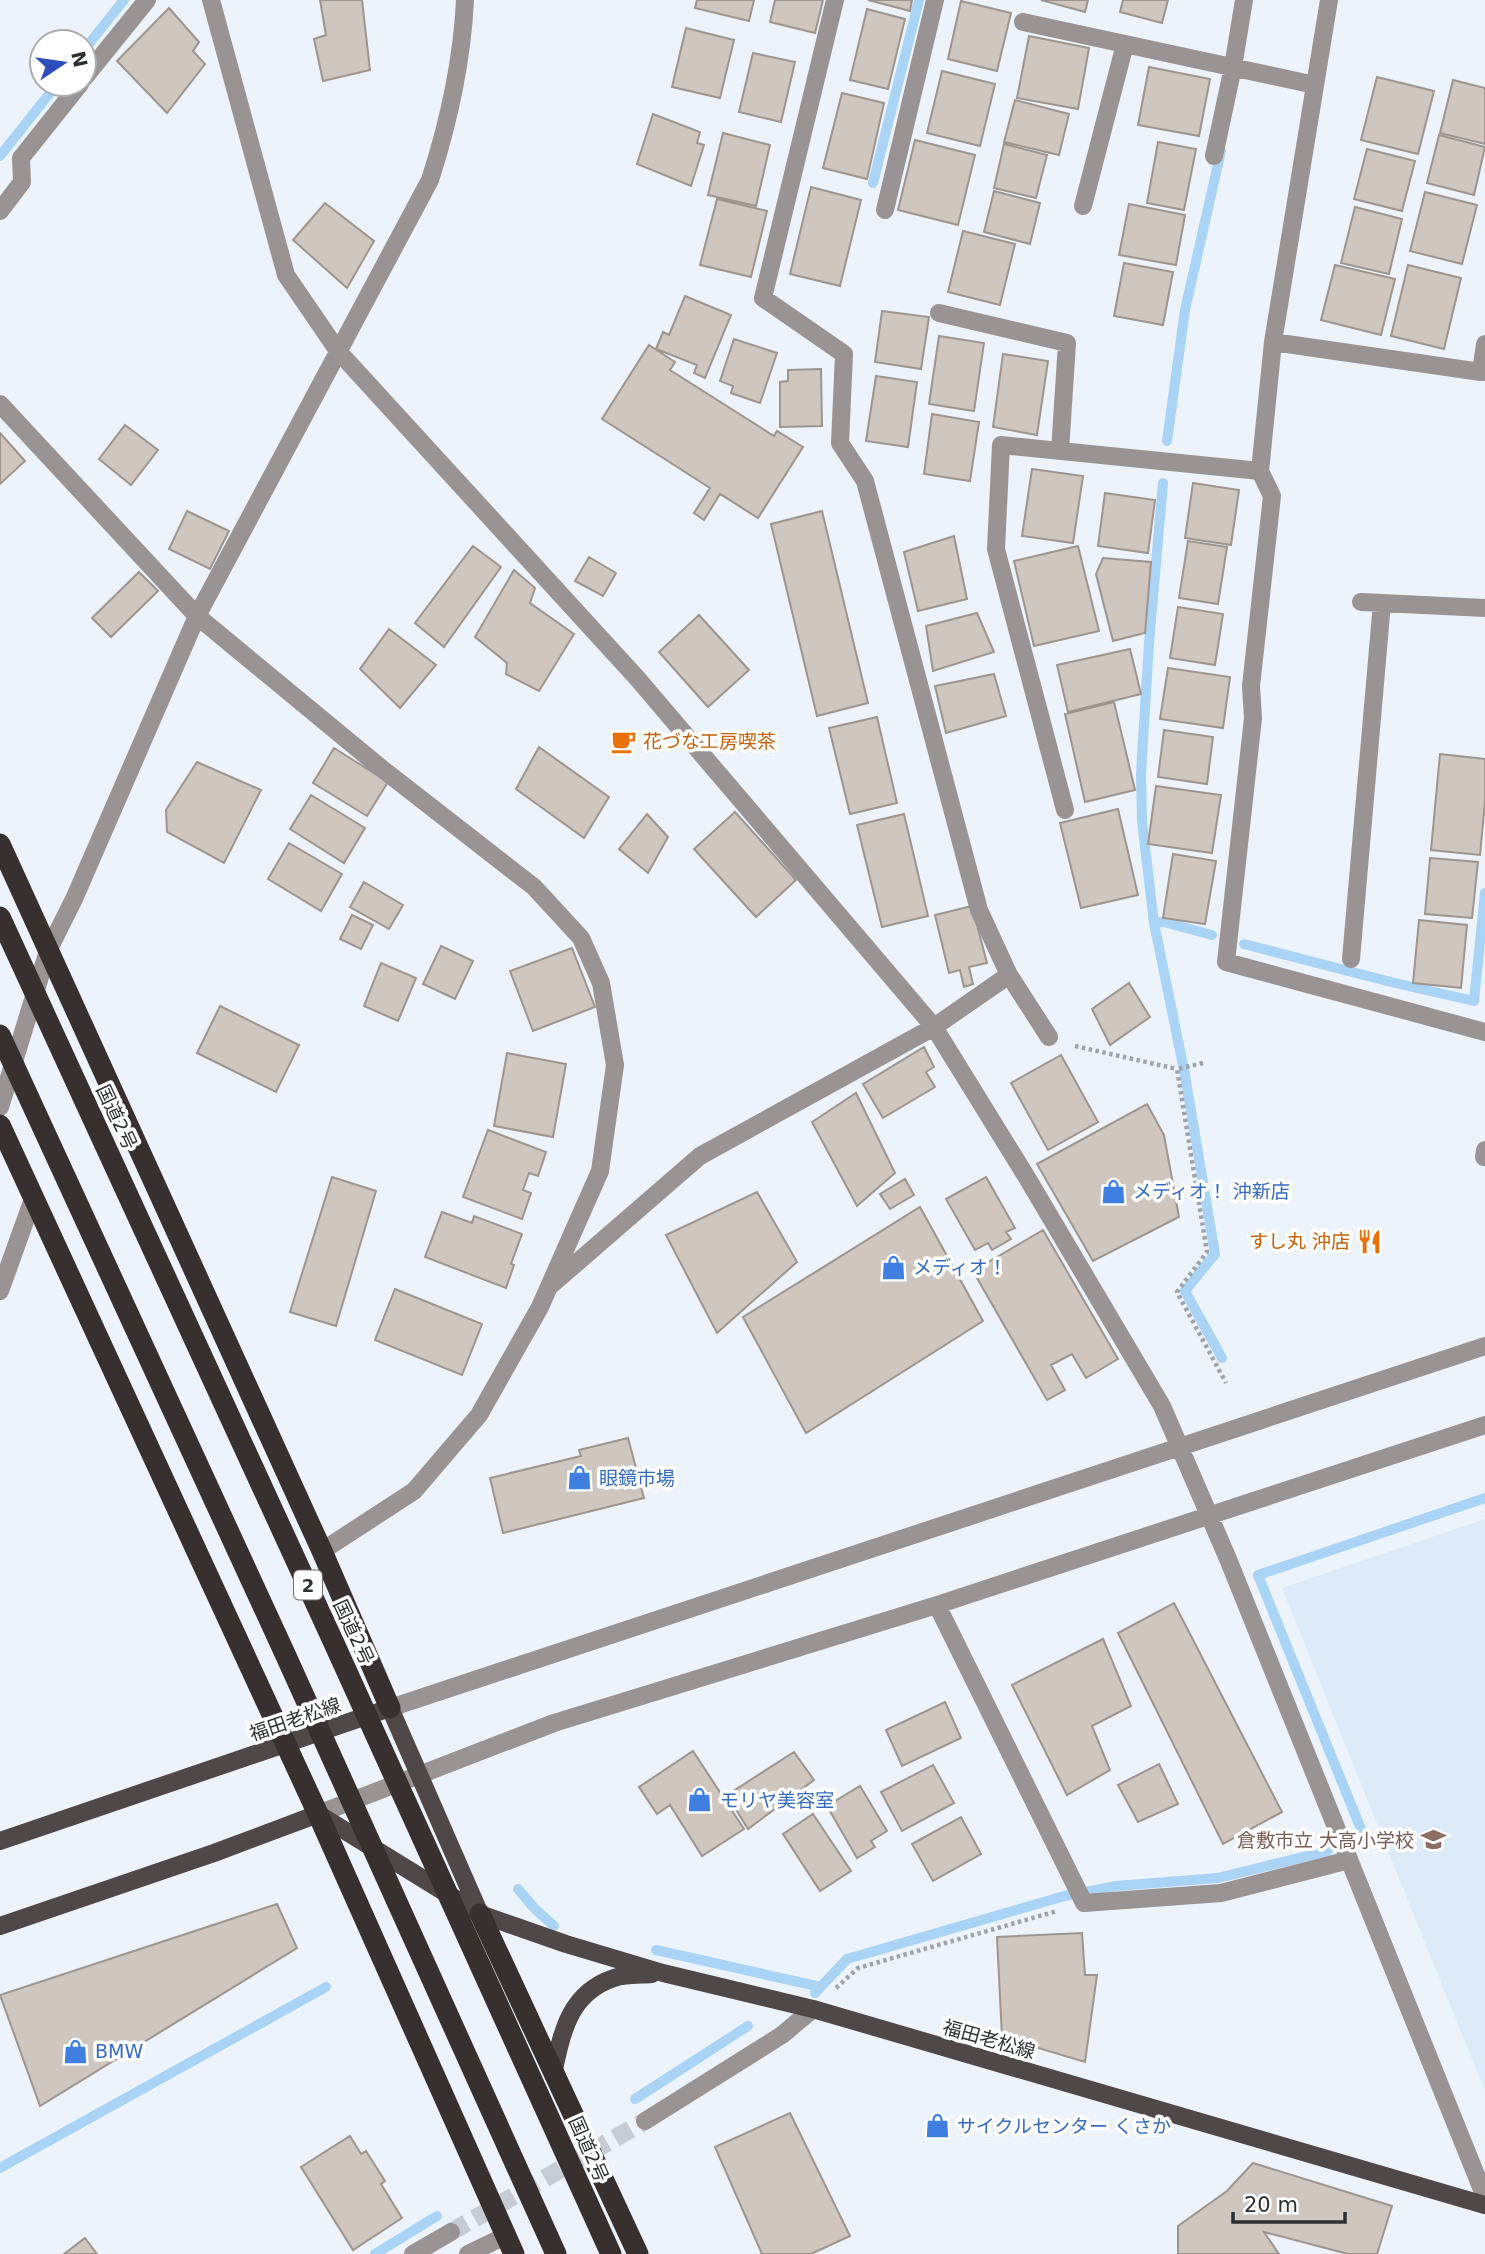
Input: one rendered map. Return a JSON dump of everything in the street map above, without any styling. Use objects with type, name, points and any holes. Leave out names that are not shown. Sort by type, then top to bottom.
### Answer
[{"type":"highway","points":[[0,844],[322,1551],[390,1708]]},
{"type":"highway","name":"国道2号","points":[[0,917],[339,1653],[611,2254]]},
{"type":"highway","points":[[0,1035],[280,1643],[556,2254]]},
{"type":"highway","points":[[0,1125],[318,1814],[510,2245]]},
{"type":"highway","points":[[481,1914],[638,2254]]},
{"type":"main road","name":"福田老松線","points":[[0,1842],[390,1708]]},
{"type":"main road","points":[[390,1708],[481,1914]]},
{"type":"main road","name":"福田老松線","points":[[318,1814],[481,1914],[566,1944],[663,1973],[813,2009],[1485,2205]]},
{"type":"main road","points":[[0,1926],[214,1853],[318,1814]]},
{"type":"main road","points":[[553,2074],[563,2031],[583,1993],[615,1977],[663,1973]]},
{"type":"street","points":[[98,61],[147,0]]},
{"type":"street","points":[[211,0],[285,275],[338,351],[647,688],[934,1027],[1149,1383],[1211,1517],[1485,2197]]},
{"type":"street","points":[[0,1107],[48,951],[74,899],[197,616],[430,180],[449,121],[463,40],[465,0]]},
{"type":"street","points":[[835,0],[763,298],[844,354],[840,443],[864,481],[979,910],[1009,975],[1049,1037]]},
{"type":"street","points":[[885,210],[936,0]]},
{"type":"street","points":[[1214,156],[1244,0]]},
{"type":"street","points":[[1329,0],[1273,341],[1260,471],[1272,496],[1251,686],[1253,718],[1226,962],[1485,1032]]},
{"type":"street","points":[[1023,22],[1315,85]]},
{"type":"street","points":[[1083,206],[1125,44]]},
{"type":"street","points":[[0,211],[22,182],[20,158],[68,98]]},
{"type":"street","points":[[939,313],[1067,344],[1059,451]]},
{"type":"street","points":[[1273,341],[1483,372],[1485,344]]},
{"type":"street","points":[[0,404],[197,616],[381,768],[534,887],[581,938],[601,983],[615,1065],[600,1171],[540,1307],[479,1415],[414,1491],[322,1551]]},
{"type":"street","points":[[1065,810],[996,549],[1000,445],[1260,471]]},
{"type":"street","points":[[1361,602],[1485,608]]},
{"type":"street","points":[[1351,959],[1382,603]]},
{"type":"street","points":[[550,1286],[700,1156],[934,1027],[1009,975]]},
{"type":"street","points":[[0,1291],[33,1199]]},
{"type":"street","points":[[390,1708],[1485,1346]]},
{"type":"street","points":[[318,1814],[554,1723],[937,1605],[1485,1425]]},
{"type":"street","points":[[937,1605],[1081,1897],[1221,1893],[1349,1860]]},
{"type":"street","points":[[645,2121],[782,2035],[813,2009]]},
{"type":"street","points":[[413,2254],[452,2232]]},
{"type":"street","points":[[468,2254],[510,2245]]},
{"type":"path","points":[[1049,1037],[1093,1051],[1179,1069],[1203,1063]]},
{"type":"path","points":[[1179,1069],[1207,1252],[1177,1292],[1226,1383]]},
{"type":"path","points":[[813,2009],[858,1968],[1081,1897]]},
{"type":"shaded area","name":"倉敷市立 大高小学校","points":[[1485,1519],[1485,2091],[1282,1588]]},
{"type":"building","points":[[320,0],[362,0],[370,70],[323,81],[314,39],[326,35]]},
{"type":"building","points":[[697,0],[754,0],[749,21],[695,8]]},
{"type":"building","points":[[775,0],[823,0],[815,33],[770,22]]},
{"type":"building","points":[[868,0],[912,0],[910,11]]},
{"type":"building","points":[[1041,0],[1088,0],[1085,12]]},
{"type":"building","points":[[1123,0],[1168,0],[1162,23],[1120,12]]},
{"type":"building","points":[[961,1],[1011,13],[997,71],[948,59]]},
{"type":"building","points":[[169,8],[199,42],[193,51],[205,64],[167,113],[117,61]]},
{"type":"building","points":[[867,9],[905,19],[888,89],[850,80]]},
{"type":"building","points":[[686,28],[734,40],[720,98],[672,87]]},
{"type":"building","points":[[1029,36],[1089,48],[1078,109],[1017,98]]},
{"type":"building","points":[[753,53],[795,62],[781,122],[739,112]]},
{"type":"building","points":[[1149,67],[1210,79],[1199,136],[1138,125]]},
{"type":"building","points":[[942,71],[995,84],[980,146],[927,133]]},
{"type":"building","points":[[1377,77],[1434,91],[1418,154],[1361,140]]},
{"type":"building","points":[[1453,80],[1485,88],[1485,144],[1440,133]]},
{"type":"building","points":[[842,93],[884,103],[867,179],[823,168]]},
{"type":"building","points":[[1015,100],[1069,114],[1059,155],[1004,142]]},
{"type":"building","points":[[653,114],[700,132],[697,143],[704,145],[691,186],[637,164]]},
{"type":"building","points":[[723,133],[770,145],[756,206],[708,195]]},
{"type":"building","points":[[1439,135],[1485,147],[1474,195],[1427,183]]},
{"type":"building","points":[[915,140],[975,155],[958,225],[898,210]]},
{"type":"building","points":[[1158,142],[1196,149],[1184,210],[1147,203]]},
{"type":"building","points":[[1004,144],[1047,155],[1036,198],[994,188]]},
{"type":"building","points":[[1367,149],[1415,161],[1402,211],[1354,199]]},
{"type":"building","points":[[811,187],[861,200],[840,286],[790,274]]},
{"type":"building","points":[[994,191],[1040,203],[1030,244],[984,232]]},
{"type":"building","points":[[1425,192],[1477,205],[1462,264],[1410,251]]},
{"type":"building","points":[[717,199],[767,211],[751,277],[700,265]]},
{"type":"building","points":[[325,203],[374,241],[347,288],[293,240]]},
{"type":"building","points":[[1129,204],[1185,215],[1176,265],[1119,255]]},
{"type":"building","points":[[1355,207],[1402,219],[1389,274],[1341,263]]},
{"type":"building","points":[[963,231],[1015,244],[1000,305],[948,292]]},
{"type":"building","points":[[1124,263],[1173,272],[1163,325],[1114,316]]},
{"type":"building","points":[[1335,265],[1395,279],[1381,335],[1321,320]]},
{"type":"building","points":[[1408,265],[1461,278],[1444,349],[1391,336]]},
{"type":"building","points":[[685,296],[731,315],[705,378],[694,373],[697,365],[656,349],[663,332],[669,335]]},
{"type":"building","points":[[882,311],[929,317],[921,369],[875,362]]},
{"type":"building","points":[[939,336],[984,343],[974,411],[929,404]]},
{"type":"building","points":[[734,339],[777,353],[760,403],[731,393],[733,386],[720,381]]},
{"type":"building","points":[[649,345],[675,362],[670,370],[774,436],[777,431],[803,447],[758,518],[720,494],[704,520],[694,513],[710,488],[602,419]]},
{"type":"building","points":[[1003,354],[1048,361],[1037,435],[993,427]]},
{"type":"building","points":[[821,369],[822,426],[780,427],[780,382],[788,381],[788,370]]},
{"type":"building","points":[[876,376],[917,382],[908,447],[866,441]]},
{"type":"building","points":[[932,414],[979,422],[970,481],[924,474]]},
{"type":"building","points":[[125,425],[158,450],[131,485],[99,459]]},
{"type":"building","points":[[0,433],[25,461],[0,484]]},
{"type":"building","points":[[1032,469],[1083,476],[1073,543],[1022,536]]},
{"type":"building","points":[[1193,483],[1239,490],[1231,545],[1185,538]]},
{"type":"building","points":[[1105,493],[1155,500],[1148,553],[1098,546]]},
{"type":"building","points":[[187,511],[229,531],[210,569],[169,549]]},
{"type":"building","points":[[822,511],[868,703],[817,716],[771,524]]},
{"type":"building","points":[[954,536],[967,599],[918,611],[904,552]]},
{"type":"building","points":[[1188,541],[1227,547],[1218,604],[1179,598]]},
{"type":"building","points":[[473,546],[501,567],[444,647],[415,623]]},
{"type":"building","points":[[1078,546],[1099,631],[1034,646],[1014,561]]},
{"type":"building","points":[[589,557],[616,573],[603,596],[575,581]]},
{"type":"building","points":[[1103,558],[1151,562],[1145,633],[1113,641],[1096,574]]},
{"type":"building","points":[[514,570],[535,588],[530,603],[574,634],[539,691],[506,674],[507,663],[475,637]]},
{"type":"building","points":[[139,572],[158,591],[111,637],[92,618]]},
{"type":"building","points":[[1178,607],[1223,614],[1215,665],[1170,658]]},
{"type":"building","points":[[977,613],[994,652],[933,671],[926,626]]},
{"type":"building","points":[[699,615],[749,670],[708,707],[659,652]]},
{"type":"building","points":[[389,629],[436,665],[400,708],[360,669]]},
{"type":"building","points":[[1130,649],[1141,694],[1068,712],[1057,665]]},
{"type":"building","points":[[1168,668],[1230,677],[1223,728],[1160,719]]},
{"type":"building","points":[[994,674],[1006,716],[946,733],[935,686]]},
{"type":"building","points":[[1114,702],[1135,790],[1085,802],[1065,714]]},
{"type":"building","points":[[877,717],[897,803],[850,814],[829,728]]},
{"type":"building","points":[[1164,730],[1213,737],[1207,784],[1158,777]]},
{"type":"building","points":[[539,747],[609,797],[584,838],[516,789]]},
{"type":"building","points":[[334,748],[388,782],[367,816],[313,783]]},
{"type":"building","points":[[1440,754],[1485,759],[1485,802],[1480,855],[1431,850]]},
{"type":"building","points":[[197,762],[261,790],[224,863],[167,832],[166,810]]},
{"type":"building","points":[[1156,786],[1221,795],[1212,853],[1148,844]]},
{"type":"building","points":[[311,795],[365,828],[344,863],[290,829]]},
{"type":"building","points":[[1118,809],[1138,895],[1081,908],[1060,823]]},
{"type":"building","points":[[735,812],[796,880],[756,917],[694,849]]},
{"type":"building","points":[[647,814],[668,837],[648,873],[619,849]]},
{"type":"building","points":[[904,814],[928,916],[882,927],[857,825]]},
{"type":"building","points":[[289,843],[342,874],[321,911],[268,879]]},
{"type":"building","points":[[1173,854],[1216,861],[1205,924],[1163,918]]},
{"type":"building","points":[[1430,858],[1478,862],[1472,918],[1425,914]]},
{"type":"building","points":[[364,882],[403,905],[389,929],[350,907]]},
{"type":"building","points":[[972,906],[987,963],[969,967],[973,984],[964,987],[960,970],[949,973],[935,915]]},
{"type":"building","points":[[352,915],[373,925],[361,949],[340,939]]},
{"type":"building","points":[[1419,920],[1467,925],[1461,988],[1413,983]]},
{"type":"building","points":[[441,946],[473,961],[455,999],[423,984]]},
{"type":"building","points":[[572,948],[595,1007],[533,1031],[510,971]]},
{"type":"building","points":[[381,963],[416,978],[398,1021],[364,1006]]},
{"type":"building","points":[[1129,983],[1150,1017],[1110,1045],[1092,1009]]},
{"type":"building","points":[[220,1006],[299,1045],[276,1092],[197,1053]]},
{"type":"building","points":[[924,1047],[934,1067],[926,1072],[935,1087],[883,1118],[863,1084]]},
{"type":"building","points":[[507,1053],[566,1064],[553,1137],[494,1126]]},
{"type":"building","points":[[1061,1055],[1098,1122],[1048,1150],[1011,1083]]},
{"type":"building","points":[[856,1093],[895,1173],[857,1206],[812,1122]]},
{"type":"building","name":"メディオ！ 沖新店","points":[[1147,1104],[1164,1135],[1179,1217],[1093,1261],[1037,1164]]},
{"type":"building","points":[[488,1130],[546,1152],[538,1176],[529,1173],[523,1190],[531,1193],[522,1219],[463,1197]]},
{"type":"building","points":[[332,1177],[376,1191],[336,1326],[290,1312]]},
{"type":"building","points":[[986,1177],[1015,1228],[1006,1232],[1011,1239],[992,1250],[988,1243],[975,1250],[946,1199]]},
{"type":"building","points":[[905,1179],[914,1195],[890,1209],[880,1194]]},
{"type":"building","points":[[757,1192],[797,1262],[717,1333],[666,1235]]},
{"type":"building","points":[[920,1207],[983,1321],[806,1433],[743,1317]]},
{"type":"building","points":[[442,1212],[472,1223],[474,1216],[522,1234],[506,1288],[425,1257]]},
{"type":"building","points":[[1043,1230],[1118,1359],[1086,1378],[1072,1354],[1051,1365],[1065,1390],[1047,1400],[973,1271]]},
{"type":"building","points":[[395,1289],[482,1324],[462,1375],[375,1340]]},
{"type":"building","points":[[628,1438],[644,1498],[503,1533],[490,1478],[581,1456],[579,1450]]},
{"type":"building","points":[[1174,1603],[1282,1812],[1223,1844],[1118,1633]]},
{"type":"building","points":[[1103,1639],[1131,1706],[1092,1726],[1110,1770],[1067,1795],[1012,1685]]},
{"type":"building","points":[[945,1702],[961,1738],[902,1766],[886,1730]]},
{"type":"building","points":[[693,1751],[744,1829],[702,1856],[670,1805],[657,1814],[639,1787]]},
{"type":"building","points":[[794,1752],[814,1780],[748,1829],[727,1795]]},
{"type":"building","points":[[1159,1764],[1178,1804],[1138,1822],[1118,1785]]},
{"type":"building","points":[[933,1765],[954,1803],[902,1831],[881,1792]]},
{"type":"building","points":[[860,1786],[887,1831],[871,1841],[875,1847],[857,1858],[827,1806]]},
{"type":"building","points":[[813,1814],[851,1871],[820,1891],[783,1834]]},
{"type":"building","points":[[961,1817],[981,1854],[933,1881],[912,1844]]},
{"type":"building","name":"BMW","points":[[277,1904],[297,1948],[40,2106],[0,1995]]},
{"type":"building","points":[[1082,1933],[1085,1975],[1097,1975],[1085,2062],[1002,2037],[997,1937]]},
{"type":"building","points":[[790,2113],[850,2236],[811,2254],[762,2254],[715,2147]]},
{"type":"building","points":[[350,2136],[361,2154],[366,2151],[385,2181],[381,2184],[402,2218],[353,2250],[301,2167]]},
{"type":"building","points":[[1253,2163],[1392,2206],[1377,2254],[1348,2254],[1264,2232],[1279,2254],[1178,2254],[1178,2226],[1227,2191]]},
{"type":"building","points":[[85,2238],[97,2254],[64,2254]]},
{"type":"waterway","points":[[98,32],[124,0]]},
{"type":"waterway","points":[[873,183],[919,0]]},
{"type":"waterway","points":[[0,156],[46,98]]},
{"type":"waterway","points":[[1167,441],[1185,310],[1221,151]]},
{"type":"waterway","points":[[1163,483],[1149,643],[1141,774],[1142,821],[1154,923],[1185,1075],[1215,1254],[1185,1291],[1222,1358]]},
{"type":"waterway","points":[[1244,944],[1474,1001],[1485,893]]},
{"type":"waterway","points":[[1154,923],[1164,922],[1212,935]]},
{"type":"waterway","points":[[1359,1841],[1365,1839],[1258,1575],[1485,1498]]},
{"type":"waterway","points":[[815,1993],[847,1959],[1061,1897],[1116,1886],[1218,1878],[1328,1851]]},
{"type":"waterway","points":[[518,1889],[554,1926]]},
{"type":"waterway","points":[[656,1950],[821,1987]]},
{"type":"waterway","points":[[0,2168],[326,1987]]},
{"type":"waterway","points":[[635,2099],[748,2026]]},
{"type":"waterway","points":[[375,2254],[437,2216]]},
{"type":"tunnel","points":[[451,2232],[645,2121]]},
{"type":"place","name":"花づな工房喫茶","points":[[623,741]]},
{"type":"place","name":"メディオ！ 沖新店","points":[[1113,1191]]},
{"type":"place","name":"すし丸 沖店","points":[[1370,1241]]},
{"type":"place","name":"メディオ！","points":[[893,1267]]},
{"type":"place","name":"眼鏡市場","points":[[579,1478]]},
{"type":"place","name":"モリヤ美容室","points":[[700,1800]]},
{"type":"place","name":"倉敷市立 大高小学校","points":[[1434,1840]]},
{"type":"place","name":"BMW","points":[[75,2051]]},
{"type":"place","name":"サイクルセンター くさか","points":[[937,2126]]}]
